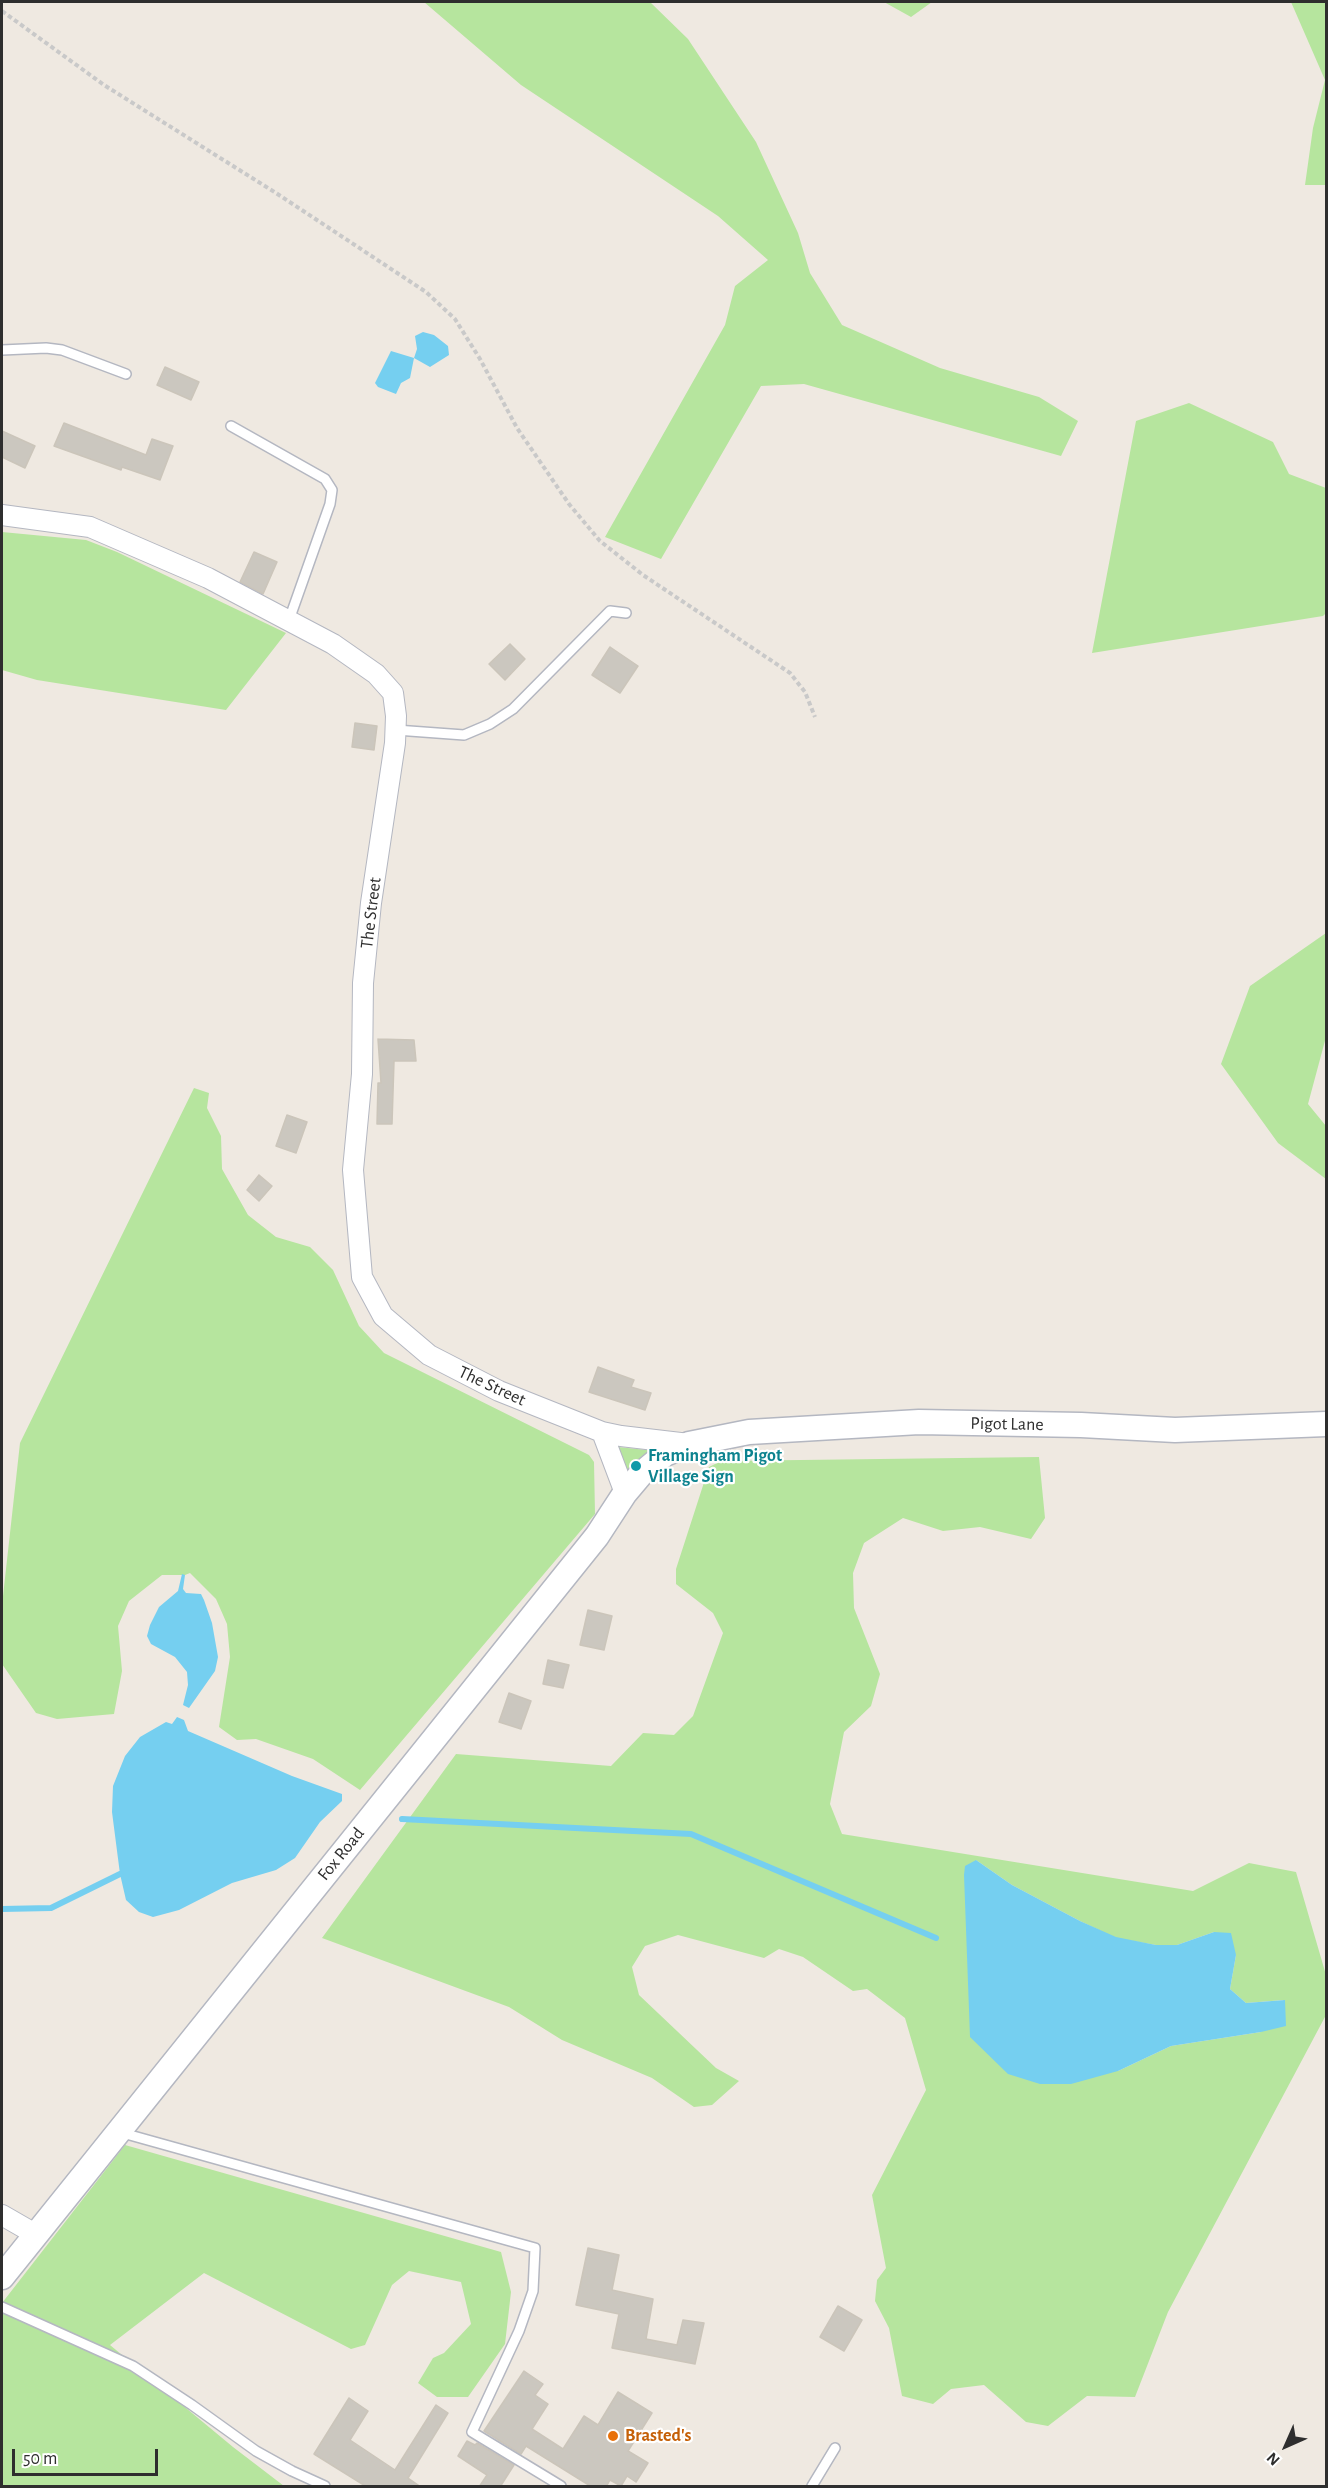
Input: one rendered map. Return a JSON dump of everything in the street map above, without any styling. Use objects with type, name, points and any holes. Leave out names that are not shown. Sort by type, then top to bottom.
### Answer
[{"type":"street","name":"The Street","points":[[2,515],[90,527],[208,578],[333,644],[376,674],[393,693],[396,730],[371,903],[363,983],[362,1074],[352,1170],[362,1277],[383,1316],[429,1355],[499,1391],[602,1432],[689,1443]]},
{"type":"street","name":"Pigot Lane","points":[[689,1443],[749,1432],[919,1422],[1080,1425],[1174,1430],[1326,1424]]},
{"type":"street","points":[[602,1432],[626,1493]]},
{"type":"street","name":"Fox Road","points":[[2,2277],[597,1536],[641,1474],[665,1454],[689,1443]]},
{"type":"street","points":[[2,2215],[35,2234]]},
{"type":"lane","points":[[2,350],[46,348],[62,350],[126,374]]},
{"type":"lane","points":[[231,426],[325,479],[332,490],[330,504],[289,620]]},
{"type":"lane","points":[[396,730],[464,735],[490,724],[513,709],[609,611],[626,613]]},
{"type":"lane","points":[[117,2131],[535,2248],[533,2291],[519,2331],[472,2432],[561,2487]]},
{"type":"lane","points":[[2,2307],[133,2367],[192,2405],[256,2451],[325,2486]]},
{"type":"lane","points":[[812,2487],[835,2448]]},
{"type":"path","points":[[2,11],[104,85],[276,193],[426,292],[455,319],[480,359],[517,428],[569,504],[600,541],[643,575],[790,673],[806,692],[815,717]]},
{"type":"green space","points":[[424,2],[650,2],[688,39],[756,142],[798,233],[810,273],[842,325],[940,368],[1039,397],[1078,421],[1061,456],[804,384],[761,386],[661,559],[605,537],[725,325],[735,286],[768,260],[718,216],[521,85]]},
{"type":"green space","points":[[884,2],[932,2],[911,17]]},
{"type":"green space","points":[[1291,2],[1326,2],[1326,185],[1305,185],[1313,128],[1325,80]]},
{"type":"green space","points":[[1189,403],[1273,442],[1289,474],[1326,488],[1326,613],[1323,616],[1092,653],[1136,421]]},
{"type":"green space","points":[[2,532],[86,540],[117,552],[286,633],[226,710],[37,680],[2,670]]},
{"type":"green space","points":[[1326,933],[1326,1037],[1308,1104],[1326,1126],[1326,1179],[1278,1143],[1221,1064],[1250,986]]},
{"type":"green space","points":[[194,1088],[209,1093],[207,1108],[221,1136],[222,1169],[248,1215],[276,1237],[310,1247],[333,1270],[359,1326],[384,1353],[589,1455],[594,1462],[595,1514],[360,1790],[313,1759],[256,1739],[237,1740],[219,1727],[230,1657],[227,1624],[216,1599],[190,1573],[162,1575],[129,1601],[118,1626],[122,1671],[114,1714],[57,1719],[36,1713],[2,1664],[2,1605],[20,1443]]},
{"type":"green space","points":[[618,1447],[656,1451],[628,1478]]},
{"type":"green space","points":[[1039,1457],[1045,1518],[1031,1539],[980,1527],[943,1531],[903,1518],[864,1543],[853,1573],[854,1608],[880,1674],[871,1706],[844,1732],[830,1804],[842,1834],[1193,1891],[1249,1863],[1296,1872],[1326,1975],[1326,2015],[1168,2312],[1135,2397],[1087,2396],[1048,2426],[1026,2422],[984,2385],[951,2389],[933,2404],[902,2396],[889,2328],[875,2301],[877,2280],[886,2268],[872,2195],[926,2090],[905,2018],[867,1989],[853,1991],[803,1957],[779,1949],[764,1958],[678,1935],[645,1946],[632,1967],[639,1995],[716,2068],[739,2081],[712,2105],[694,2107],[652,2078],[562,2040],[509,2007],[322,1938],[456,1754],[611,1766],[643,1733],[674,1735],[693,1716],[723,1633],[713,1613],[676,1584],[676,1569],[709,1467],[721,1461]],"holes":[[[976,1860],[1012,1885],[1116,1938],[1156,1945],[1177,1945],[1214,1932],[1236,1955],[1230,1989],[1246,2003],[1284,2000],[1261,2032],[1171,2046],[1118,2071]]]},
{"type":"green space","points":[[125,2145],[501,2252],[511,2292],[505,2344],[468,2397],[437,2397],[418,2383],[433,2358],[444,2353],[471,2324],[461,2282],[409,2271],[392,2285],[365,2345],[351,2349],[204,2273],[110,2345],[233,2447],[284,2486],[2,2486],[2,2303]]},
{"type":"water","points":[[423,332],[434,335],[448,346],[449,355],[430,367],[414,358],[417,349],[415,336]]},
{"type":"water","points":[[391,351],[414,358],[410,378],[401,383],[396,394],[378,387],[375,383]]},
{"type":"water","points":[[182,1574],[185,1575],[183,1589],[186,1593],[201,1594],[204,1600],[212,1623],[218,1657],[215,1671],[189,1708],[183,1705],[188,1685],[187,1672],[175,1657],[151,1644],[147,1636],[159,1607],[178,1591]]},
{"type":"water","points":[[177,1717],[184,1720],[188,1731],[292,1776],[342,1794],[342,1801],[320,1822],[295,1858],[276,1870],[232,1883],[179,1910],[153,1917],[139,1912],[126,1900],[120,1874],[112,1812],[113,1786],[125,1756],[140,1737],[166,1722],[172,1724]]},
{"type":"water","points":[[976,1860],[1012,1885],[1116,1937],[1156,1945],[1177,1945],[1214,1932],[1231,1933],[1236,1955],[1230,1989],[1246,2003],[1285,2000],[1286,2026],[1171,2046],[1118,2071],[1071,2084],[1040,2084],[1008,2074],[970,2037],[964,1875],[965,1866]]},
{"type":"building","points":[[165,367],[199,382],[191,400],[157,385]]},
{"type":"building","points":[[64,423],[146,455],[152,439],[173,446],[160,480],[122,467],[121,470],[54,446]]},
{"type":"building","points":[[2,431],[35,446],[25,468],[2,457]]},
{"type":"building","points":[[254,552],[277,562],[263,594],[240,582]]},
{"type":"building","points":[[510,644],[525,659],[505,680],[489,664]]},
{"type":"building","points":[[610,647],[638,666],[620,693],[592,675]]},
{"type":"building","points":[[355,723],[377,726],[374,750],[352,747]]},
{"type":"building","points":[[378,1039],[414,1040],[416,1061],[394,1061],[392,1124],[377,1124],[378,1083],[381,1083]]},
{"type":"building","points":[[287,1115],[307,1122],[296,1153],[276,1146]]},
{"type":"building","points":[[259,1175],[272,1186],[259,1201],[247,1190]]},
{"type":"building","points":[[598,1367],[634,1380],[631,1387],[651,1393],[645,1410],[589,1392]]},
{"type":"building","points":[[588,1610],[612,1616],[604,1650],[580,1645]]},
{"type":"building","points":[[548,1660],[569,1665],[563,1688],[543,1684]]},
{"type":"building","points":[[509,1693],[531,1701],[521,1729],[499,1722]]},
{"type":"building","points":[[588,2248],[619,2255],[612,2290],[653,2299],[646,2339],[677,2345],[683,2320],[704,2323],[695,2364],[612,2348],[619,2314],[576,2305]]},
{"type":"building","points":[[838,2306],[862,2320],[844,2351],[820,2337]]},
{"type":"building","points":[[524,2371],[543,2384],[535,2395],[548,2404],[532,2429],[563,2449],[584,2416],[598,2425],[618,2392],[652,2413],[628,2451],[648,2463],[636,2482],[627,2476],[621,2486],[610,2480],[606,2487],[592,2487],[526,2446],[521,2454],[484,2431]]},
{"type":"building","points":[[349,2398],[368,2411],[350,2440],[395,2470],[436,2405],[448,2413],[408,2478],[421,2487],[367,2487],[314,2454]]},
{"type":"building","points":[[467,2441],[475,2445],[477,2443],[514,2465],[500,2487],[479,2487],[487,2475],[458,2456]]},
{"type":"waterway","points":[[402,1819],[691,1834],[936,1938]]},
{"type":"waterway","points":[[2,1909],[51,1908],[120,1874]]},
{"type":"place","name":"Framingham Pigot Village Sign","points":[[636,1466]]},
{"type":"place","name":"Brasted's","points":[[613,2436]]}]
